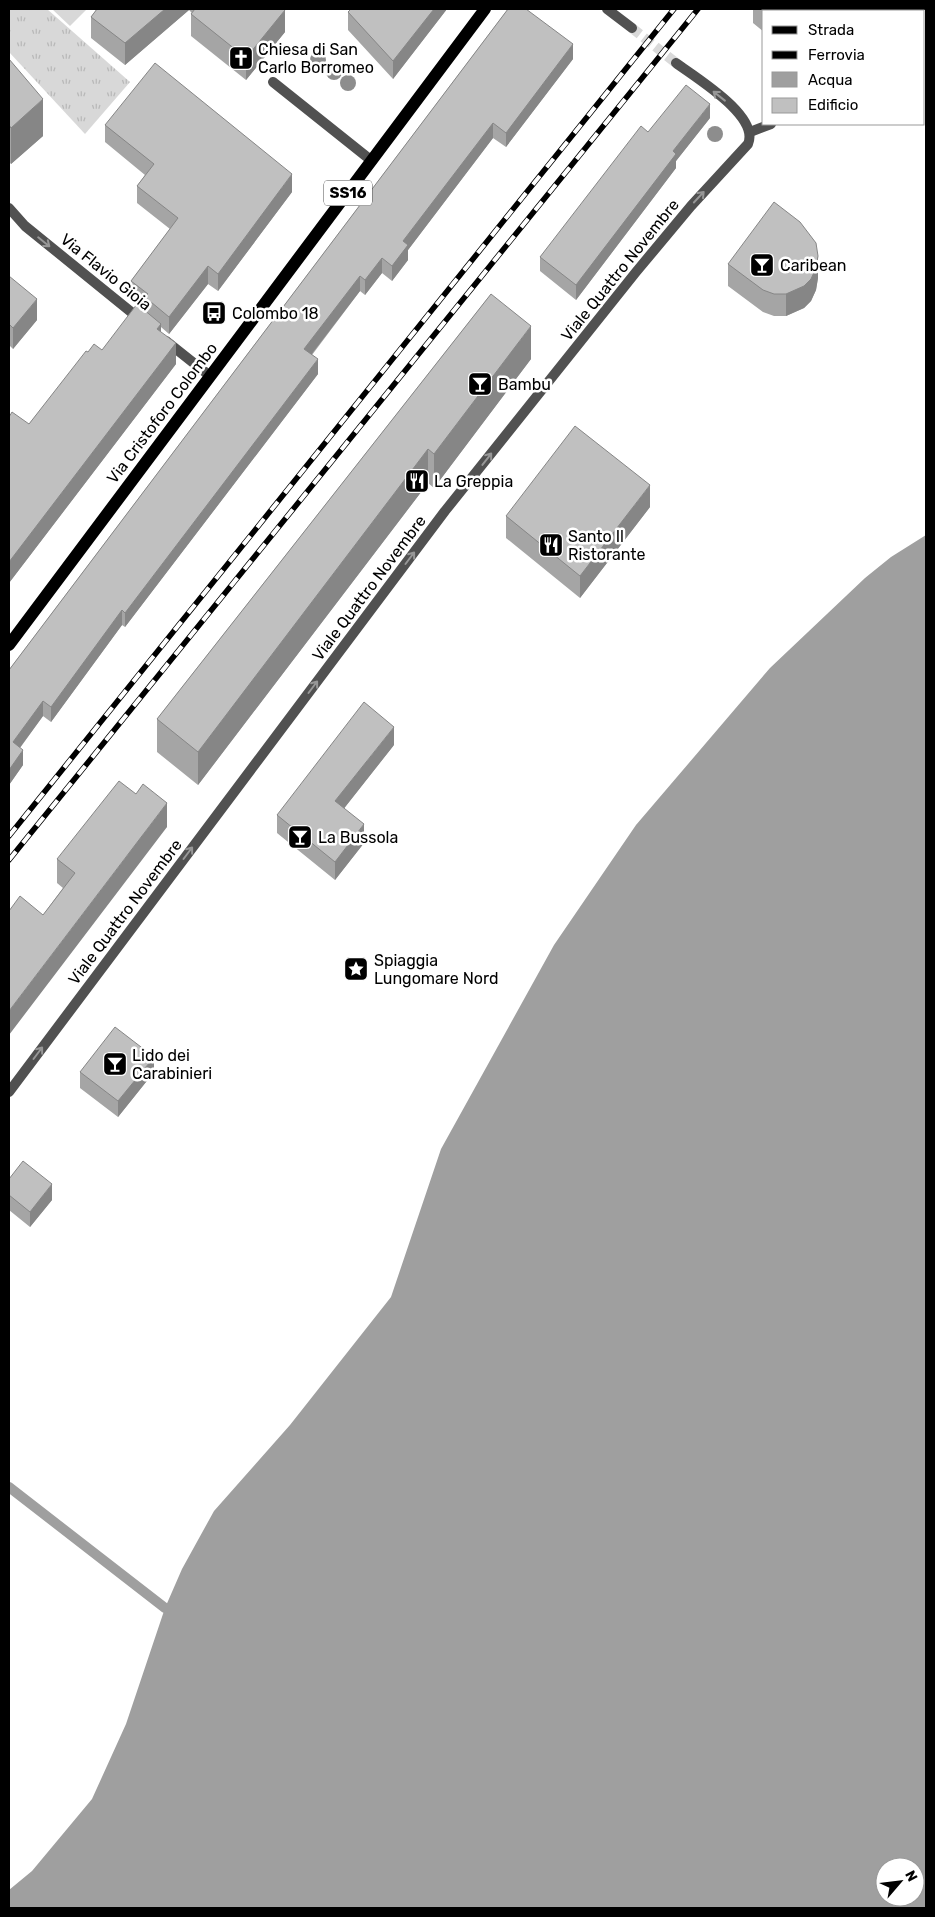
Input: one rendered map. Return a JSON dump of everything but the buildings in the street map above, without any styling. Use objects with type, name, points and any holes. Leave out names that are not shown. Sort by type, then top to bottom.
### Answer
[{"type":"main road","name":"Via Cristoforo Colombo","points":[[9,645],[485,9]]},
{"type":"street","points":[[607,9],[632,28]]},
{"type":"street","points":[[676,63],[734,108],[745,119],[750,132],[768,125]]},
{"type":"street","points":[[273,82],[372,161]]},
{"type":"street","name":"Viale Quattro Novembre","points":[[9,1092],[445,511],[636,272],[691,206],[746,146],[750,132]]},
{"type":"street","name":"Via Flavio Gioia","points":[[9,208],[25,226],[210,376]]},
{"type":"green space","points":[[9,9],[47,9],[130,82],[85,134],[9,52]]},
{"type":"green space","points":[[52,9],[87,9],[70,26]]},
{"type":"water","points":[[926,535],[926,1908],[9,1908],[9,1890],[32,1871],[92,1799],[126,1724],[165,1608],[182,1569],[214,1511],[290,1425],[391,1297],[441,1149],[554,945],[636,825],[770,668],[865,578],[891,557]]},
{"type":"waterway","points":[[9,1487],[165,1608]]},
{"type":"tunnel","points":[[632,28],[676,63]]},
{"type":"railway","points":[[9,836],[674,9]]},
{"type":"railway","points":[[9,860],[698,9]]},
{"type":"place","name":"Chiesa di San Carlo Borromeo","points":[[241,58]]},
{"type":"place","name":"Caribean","points":[[762,265]]},
{"type":"place","name":"Colombo 18","points":[[214,313]]},
{"type":"place","name":"Bambu","points":[[480,384]]},
{"type":"place","name":"La Greppia","points":[[417,481]]},
{"type":"place","name":"Santo Il Ristorante","points":[[551,545]]},
{"type":"place","name":"La Bussola","points":[[300,837]]},
{"type":"place","name":"Spiaggia Lungomare Nord","points":[[356,969]]},
{"type":"place","name":"Lido dei Carabinieri","points":[[115,1064]]}]
